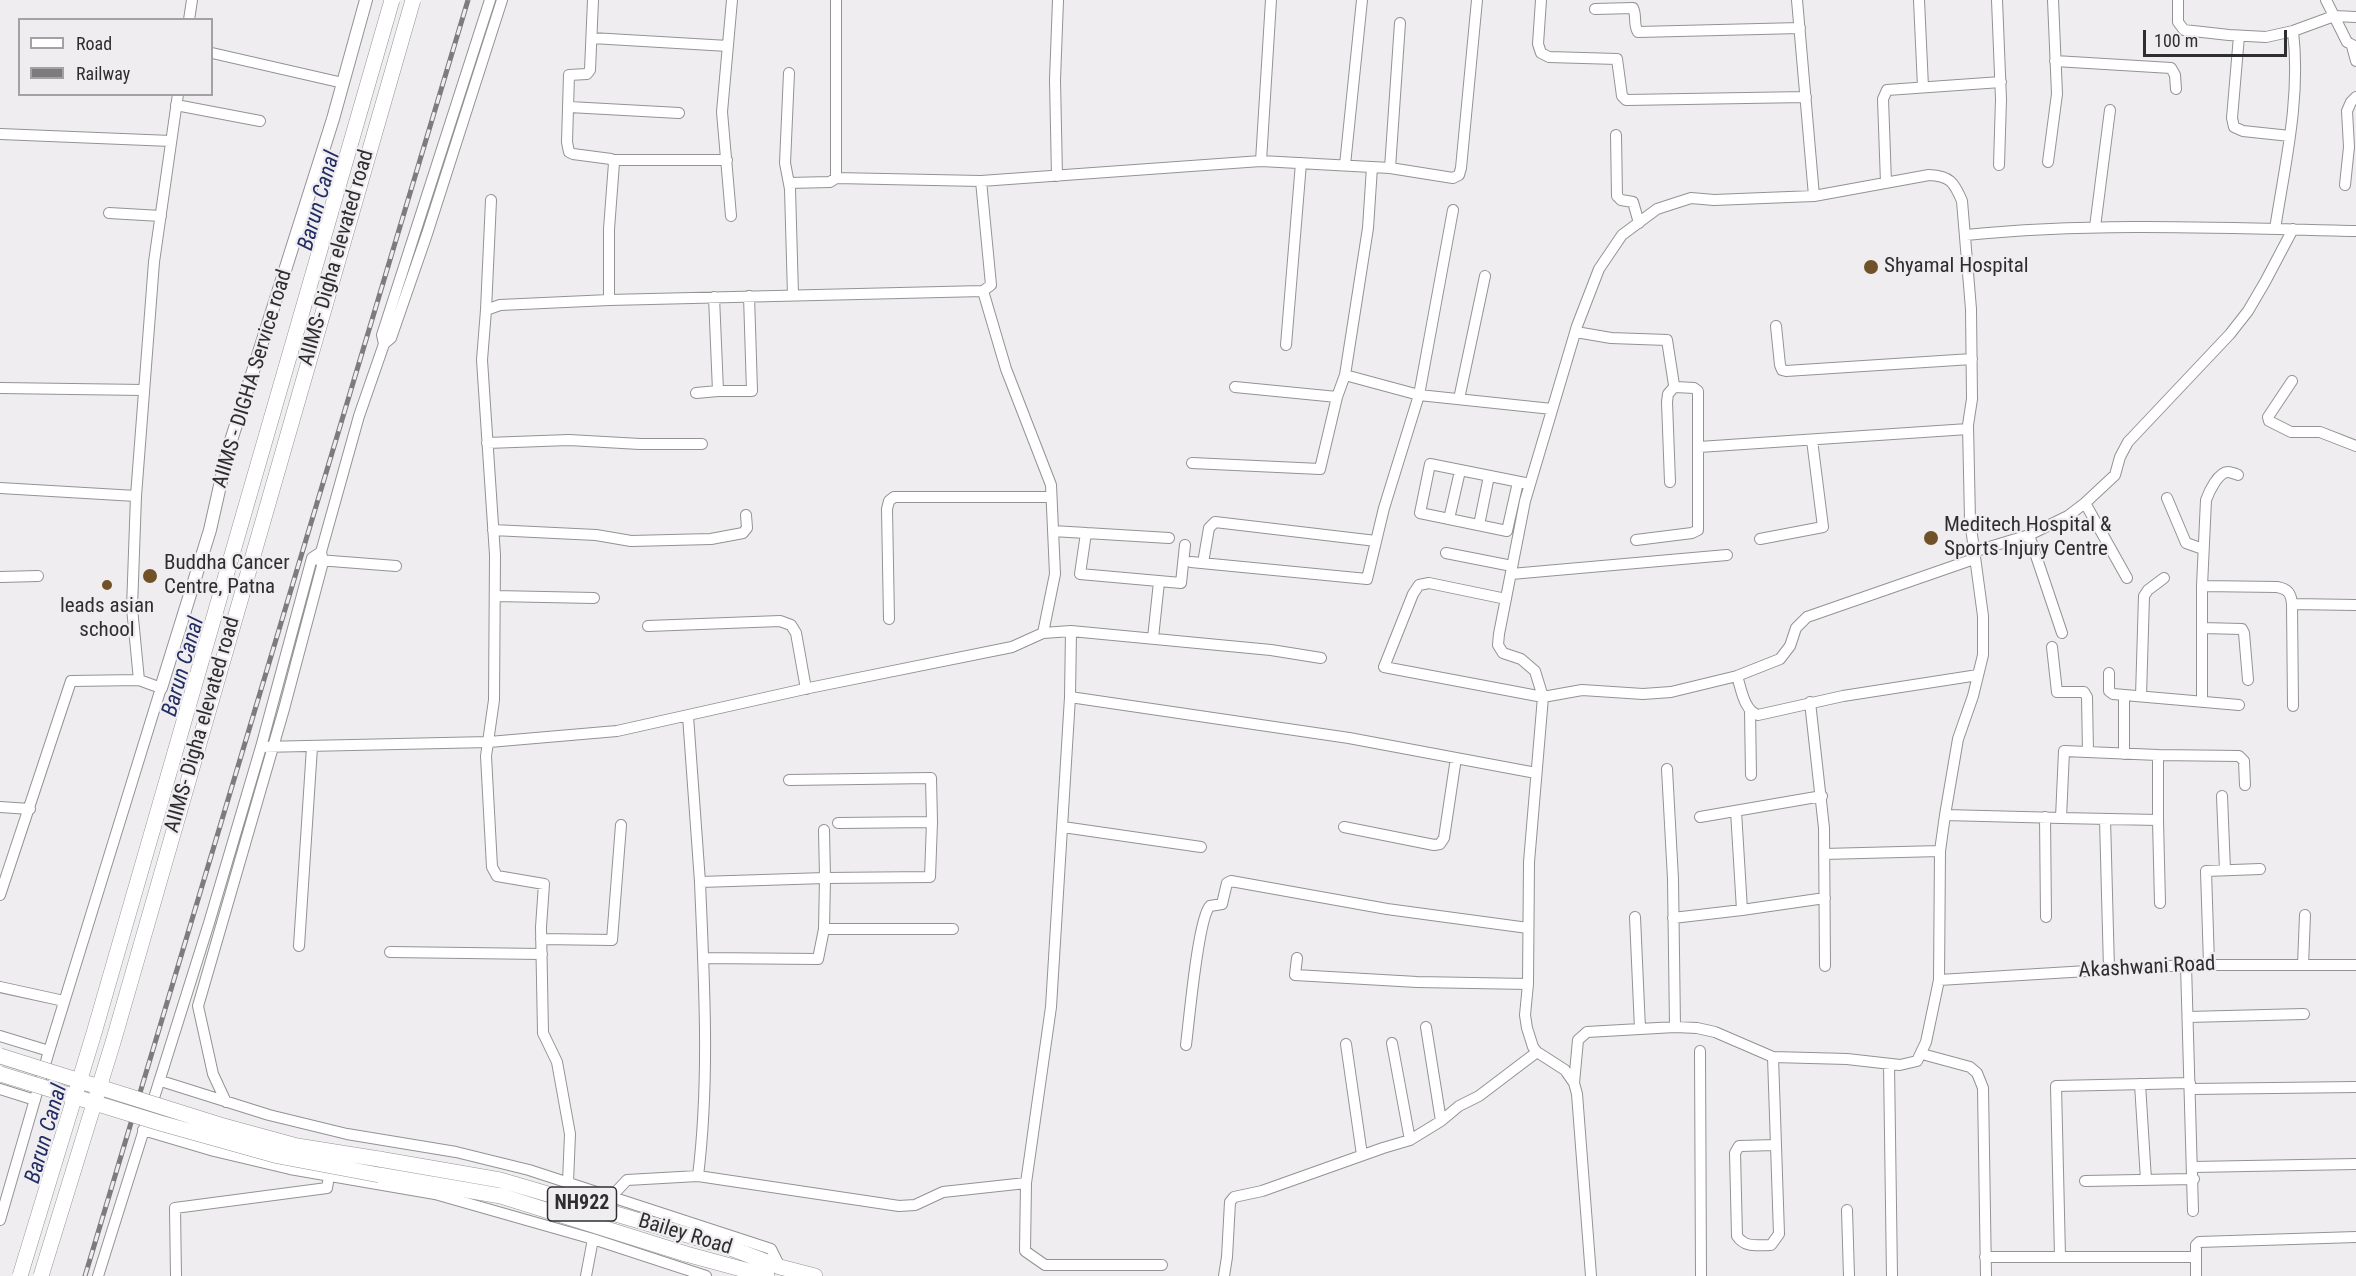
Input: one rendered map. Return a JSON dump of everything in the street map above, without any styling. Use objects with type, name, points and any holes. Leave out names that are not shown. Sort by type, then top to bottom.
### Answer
[{"type":"highway","name":"AIIMS- Digha elevated road","points":[[20,1276],[94,1033],[392,0]]},
{"type":"highway","name":"AIIMS- Digha elevated road","points":[[41,1276],[114,1039],[413,0]]},
{"type":"highway","name":"Bailey Road","points":[[0,1056],[220,1125],[297,1146],[500,1180],[725,1246],[780,1267],[815,1276]]},
{"type":"highway","name":"NH922","points":[[0,1074],[278,1156],[375,1179],[501,1196],[686,1254],[767,1276]]},
{"type":"main road","name":"AIIMS - DIGHA Service road","points":[[161,688],[210,530],[228,450],[343,83],[366,0]]},
{"type":"street","points":[[189,18],[192,0]]},
{"type":"street","points":[[384,344],[382,335],[490,0]]},
{"type":"street","points":[[98,1276],[143,1130],[161,1081],[359,416],[384,344],[391,338],[428,234],[502,0]]},
{"type":"street","points":[[593,0],[590,70],[587,74],[572,73],[569,75],[567,142],[569,152],[577,156],[613,160],[726,160]]},
{"type":"street","points":[[731,216],[722,112],[732,0]]},
{"type":"street","points":[[836,0],[837,178]]},
{"type":"street","points":[[1057,176],[1055,80],[1058,0]]},
{"type":"street","points":[[1261,161],[1271,0]]},
{"type":"street","points":[[1345,165],[1362,0]]},
{"type":"street","points":[[789,183],[830,182],[837,178],[981,182],[1261,161],[1390,168],[1453,178],[1459,175],[1477,0]]},
{"type":"street","points":[[1541,0],[1538,44],[1541,53],[1549,57],[1617,59],[1622,96],[1626,100],[1806,98]]},
{"type":"street","points":[[1797,0],[1814,196]]},
{"type":"street","points":[[1918,0],[1923,87]]},
{"type":"street","points":[[1997,0],[2001,82],[1999,165]]},
{"type":"street","points":[[2048,162],[2056,107],[2053,0]]},
{"type":"street","points":[[2178,0],[2178,22],[2184,30],[2239,36],[2266,37],[2293,31],[2334,16],[2356,17]]},
{"type":"street","points":[[2326,0],[2347,42],[2354,47],[2356,61]]},
{"type":"street","points":[[1595,9],[1633,9],[1635,28],[1638,32],[1800,28]]},
{"type":"street","points":[[1390,168],[1400,23]]},
{"type":"street","points":[[2275,229],[2290,136],[2296,73],[2293,31]]},
{"type":"street","points":[[2239,36],[2232,118],[2234,127],[2243,131],[2290,136]]},
{"type":"street","points":[[592,38],[728,45]]},
{"type":"street","points":[[213,52],[343,83]]},
{"type":"street","points":[[2055,61],[2171,68],[2175,72],[2176,89]]},
{"type":"street","points":[[789,73],[785,163],[789,183],[793,296]]},
{"type":"street","points":[[1886,183],[1885,92],[1890,88],[2001,82]]},
{"type":"street","points":[[2345,185],[2349,147],[2348,111],[2350,102],[2356,97]]},
{"type":"street","points":[[139,680],[132,608],[136,496],[154,262],[177,100],[260,121]]},
{"type":"street","points":[[569,107],[679,113]]},
{"type":"street","points":[[2095,227],[2110,110]]},
{"type":"street","points":[[0,134],[171,141]]},
{"type":"street","points":[[1616,135],[1617,196],[1621,200],[1633,202],[1639,223]]},
{"type":"street","points":[[609,300],[609,229],[613,160]]},
{"type":"street","points":[[1287,345],[1301,163]]},
{"type":"street","points":[[1192,463],[1320,469],[1337,397],[1345,375],[1368,228],[1372,167]]},
{"type":"street","points":[[1574,1083],[1565,1070],[1537,1052],[1530,1040],[1525,1014],[1528,984],[1529,862],[1543,698],[1535,671],[1521,659],[1503,653],[1498,645],[1530,483],[1576,332],[1599,269],[1622,235],[1657,209],[1691,198],[1714,200],[1814,196],[1929,175],[1944,176],[1956,186],[1962,201],[1966,235],[1972,359],[1972,399],[1968,429],[1970,520],[1983,616],[1983,655],[1973,696],[1958,739],[1945,815],[1940,851],[1939,980],[1922,1054],[1917,1061],[1912,1063],[1889,1064],[1847,1059],[1773,1058],[1715,1032],[1697,1028],[1596,1031],[1581,1035],[1575,1054],[1574,1083],[1577,1094],[1591,1276]]},
{"type":"street","points":[[486,310],[501,305],[609,300],[983,291],[991,285],[981,182]]},
{"type":"street","points":[[491,200],[482,360],[495,596],[494,700],[486,756],[492,867],[497,876],[544,884],[541,939],[543,1033],[557,1062],[570,1134],[568,1182]]},
{"type":"street","points":[[1191,562],[1367,579],[1384,508],[1419,395],[1453,210]]},
{"type":"street","points":[[109,213],[161,216]]},
{"type":"street","points":[[1966,235],[2011,230],[2095,227],[2356,231]]},
{"type":"street","points":[[1506,600],[1429,583],[1419,585],[1413,594],[1384,668],[1543,698],[1581,690],[1643,694],[1671,692],[1737,676],[1766,665],[1786,654],[1796,628],[1808,617],[2029,535],[2061,520],[2085,503],[2116,474],[2122,452],[2139,428],[2211,355],[2248,311],[2293,229]]},
{"type":"street","points":[[1459,399],[1485,276]]},
{"type":"street","points":[[983,291],[1006,369],[1051,485],[1054,574],[1043,633]]},
{"type":"street","points":[[696,393],[752,391],[749,296]]},
{"type":"street","points":[[714,297],[718,391]]},
{"type":"street","points":[[1776,326],[1780,365],[1782,370],[1786,371],[1972,359]]},
{"type":"street","points":[[1576,332],[1611,338],[1667,340],[1675,386]]},
{"type":"street","points":[[1345,375],[1419,395],[1552,409]]},
{"type":"street","points":[[2292,381],[2268,417],[2269,421],[2291,432],[2320,432],[2356,446]]},
{"type":"street","points":[[1636,540],[1697,531],[1698,391],[1694,388],[1675,386]]},
{"type":"street","points":[[1670,482],[1667,402],[1668,394],[1675,386]]},
{"type":"street","points":[[1235,387],[1337,397]]},
{"type":"street","points":[[0,388],[144,390]]},
{"type":"street","points":[[1699,447],[1968,429]]},
{"type":"street","points":[[487,443],[569,440],[640,444],[702,444]]},
{"type":"street","points":[[1760,539],[1823,527],[1812,440]]},
{"type":"street","points":[[1518,482],[1507,531],[1420,513],[1430,464],[1530,483]]},
{"type":"street","points":[[1449,519],[1460,471]]},
{"type":"street","points":[[2202,702],[2202,586],[2208,495],[2223,473],[2238,475]]},
{"type":"street","points":[[1479,525],[1489,476]]},
{"type":"street","points":[[0,488],[136,496]]},
{"type":"street","points":[[889,619],[887,508],[889,501],[894,497],[1051,497]]},
{"type":"street","points":[[2167,498],[2186,543],[2204,549]]},
{"type":"street","points":[[2085,503],[2127,578]]},
{"type":"street","points":[[493,530],[596,535],[631,541],[711,539],[743,533],[747,528],[746,515]]},
{"type":"street","points":[[1203,563],[1209,528],[1215,522],[1376,541]]},
{"type":"street","points":[[1053,531],[1169,538]]},
{"type":"street","points":[[1086,533],[1080,574],[1181,584],[1185,545]]},
{"type":"street","points":[[2029,535],[2062,633]]},
{"type":"street","points":[[1446,553],[1511,570],[1727,555]]},
{"type":"street","points":[[318,557],[396,566]]},
{"type":"street","points":[[226,1102],[213,1074],[198,1006],[273,748],[318,557]]},
{"type":"street","points":[[0,577],[38,576]]},
{"type":"street","points":[[2141,696],[2144,596],[2164,578]]},
{"type":"street","points":[[1153,638],[1159,582]]},
{"type":"street","points":[[2202,586],[2283,588],[2290,593],[2293,706]]},
{"type":"street","points":[[495,596],[594,598]]},
{"type":"street","points":[[2292,604],[2356,605]]},
{"type":"street","points":[[648,626],[780,621],[789,623],[796,633],[806,689]]},
{"type":"street","points":[[2202,628],[2242,629],[2248,680]]},
{"type":"street","points":[[261,747],[489,742],[617,731],[1012,647],[1043,633],[1071,631],[1153,638],[1321,657]]},
{"type":"street","points":[[1071,631],[1070,697],[1051,1007],[1026,1183],[1025,1251],[1044,1271],[1162,1265]]},
{"type":"street","points":[[2052,647],[2056,692],[2084,692],[2087,697],[2088,752]]},
{"type":"street","points":[[2109,673],[2110,692],[2240,705]]},
{"type":"street","points":[[1750,710],[1753,714],[1764,714],[1810,702],[1978,675]]},
{"type":"street","points":[[1737,676],[1750,710],[1750,775]]},
{"type":"street","points":[[0,895],[71,681],[139,680],[161,688],[64,1001],[0,1220]]},
{"type":"street","points":[[2124,695],[2124,754]]},
{"type":"street","points":[[1070,697],[1349,738],[1536,773]]},
{"type":"street","points":[[1810,702],[1822,796],[1825,966]]},
{"type":"street","points":[[688,716],[700,882],[706,1055],[704,1130],[698,1176]]},
{"type":"street","points":[[298,946],[312,747]]},
{"type":"street","points":[[2061,818],[2064,750],[2124,754],[2239,756],[2244,761],[2245,785]]},
{"type":"street","points":[[2158,755],[2160,903]]},
{"type":"street","points":[[1344,827],[1440,844],[1444,838],[1456,758]]},
{"type":"street","points":[[1668,769],[1675,1027]]},
{"type":"street","points":[[700,882],[930,877],[933,783],[931,778],[789,780]]},
{"type":"street","points":[[1700,817],[1822,796]]},
{"type":"street","points":[[2222,796],[2225,870]]},
{"type":"street","points":[[0,807],[30,809]]},
{"type":"street","points":[[1736,811],[1742,910]]},
{"type":"street","points":[[1945,815],[2158,820]]},
{"type":"street","points":[[2045,817],[2046,917]]},
{"type":"street","points":[[2105,819],[2109,969]]},
{"type":"street","points":[[838,823],[932,822]]},
{"type":"street","points":[[541,939],[612,940],[621,825]]},
{"type":"street","points":[[1063,827],[1201,847]]},
{"type":"street","points":[[703,958],[818,959],[824,929],[824,830]]},
{"type":"street","points":[[1824,854],[1940,851]]},
{"type":"street","points":[[2209,964],[2206,871],[2260,869]]},
{"type":"street","points":[[1186,1045],[1206,910],[1210,906],[1222,904],[1227,883],[1231,880],[1387,909],[1528,928]]},
{"type":"street","points":[[1673,918],[1825,898]]},
{"type":"street","points":[[2303,965],[2305,915]]},
{"type":"street","points":[[1635,917],[1640,1029]]},
{"type":"street","points":[[824,929],[953,929]]},
{"type":"street","points":[[390,952],[542,954]]},
{"type":"street","points":[[1297,958],[1295,975],[1418,982],[1528,984]]},
{"type":"street","name":"Akashwani Road","points":[[1939,980],[2209,964],[2356,965]]},
{"type":"street","points":[[2186,965],[2194,1173],[2193,1211]]},
{"type":"street","points":[[0,987],[64,1001]]},
{"type":"street","points":[[2188,1017],[2304,1014]]},
{"type":"street","points":[[1426,1028],[1441,1121]]},
{"type":"street","points":[[0,1036],[49,1051]]},
{"type":"street","points":[[1392,1043],[1410,1140]]},
{"type":"street","points":[[1346,1044],[1362,1155]]},
{"type":"street","points":[[1700,1051],[1701,1276]]},
{"type":"street","points":[[1224,1276],[1230,1205],[1234,1197],[1262,1191],[1410,1140],[1441,1121],[1459,1106],[1479,1096],[1537,1052]]},
{"type":"street","points":[[1922,1054],[1970,1067],[1977,1073],[1983,1088],[1986,1276]]},
{"type":"street","points":[[1773,1058],[1776,1145],[1779,1234],[1771,1245],[1741,1243],[1737,1236],[1735,1153],[1738,1146],[1776,1145]]},
{"type":"street","points":[[1889,1064],[1892,1276]]},
{"type":"street","points":[[161,1081],[280,1118],[374,1139],[456,1152],[568,1182],[771,1249],[780,1267]]},
{"type":"street","points":[[2140,1084],[2146,1180]]},
{"type":"street","points":[[2060,1256],[2056,1086],[2140,1084],[2356,1087]]},
{"type":"street","points":[[0,1089],[35,1100]]},
{"type":"street","points":[[143,1130],[225,1153],[329,1176],[375,1179],[435,1194],[593,1239],[706,1276]]},
{"type":"street","points":[[374,1139],[375,1179]]},
{"type":"street","points":[[2085,1181],[2146,1180],[2194,1173],[2356,1164]]},
{"type":"street","points":[[176,1276],[175,1208],[327,1188],[329,1176]]},
{"type":"street","points":[[611,1197],[627,1180],[698,1176],[899,1206],[915,1205],[943,1192],[1026,1183]]},
{"type":"street","points":[[1847,1210],[1849,1276]]},
{"type":"street","points":[[2196,1276],[2196,1245],[2199,1242],[2356,1237]]},
{"type":"street","points":[[586,1276],[593,1239]]},
{"type":"street","points":[[1985,1257],[2196,1257]]},
{"type":"railway","points":[[85,1276],[468,0]]},
{"type":"place","name":"Shyamal Hospital","points":[[1871,267]]},
{"type":"place","name":"Meditech Hospital & Sports Injury Centre","points":[[1931,538]]},
{"type":"place","name":"Buddha Cancer Centre, Patna","points":[[150,576]]},
{"type":"place","name":"leads asian school","points":[[107,585]]},
{"type":"water label","name":"Barun Canal","points":[[320,201]]},
{"type":"water label","name":"Barun Canal","points":[[184,667]]},
{"type":"water label","name":"Barun Canal","points":[[47,1134]]}]
